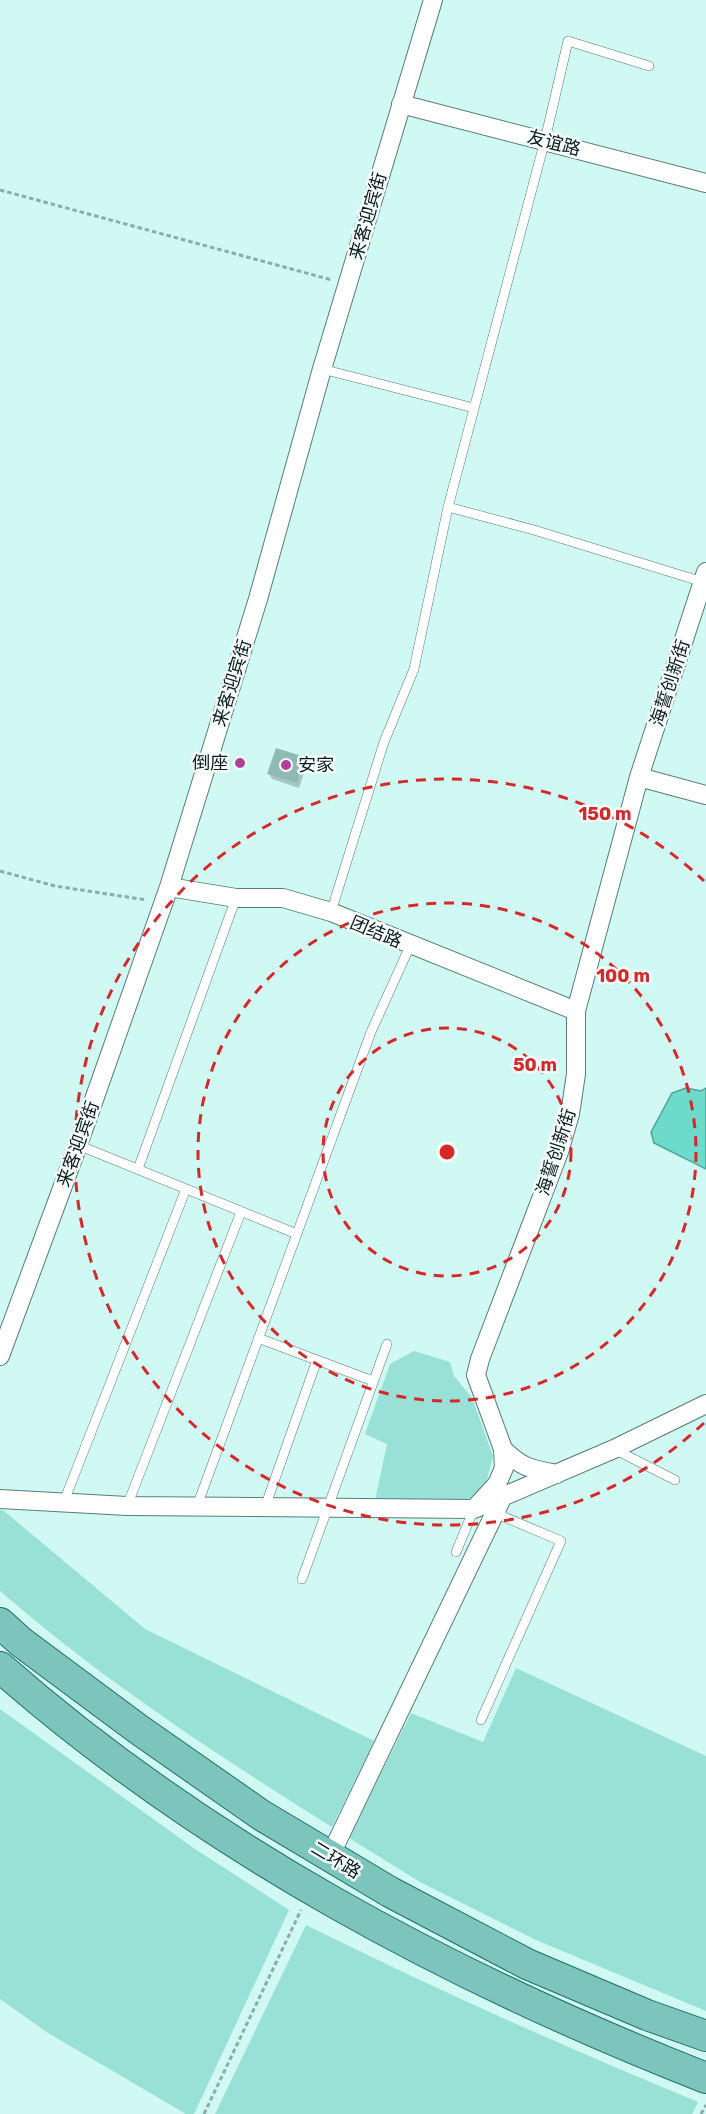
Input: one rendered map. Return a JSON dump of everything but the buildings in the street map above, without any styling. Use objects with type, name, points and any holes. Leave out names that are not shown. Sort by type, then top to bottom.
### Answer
[{"type":"main road","name":"二环路","points":[[0,1623],[21,1642],[138,1729],[261,1815],[390,1892],[527,1964],[706,2036]]},
{"type":"main road","points":[[0,1667],[41,1703],[142,1780],[258,1859],[311,1890],[365,1921],[520,1998],[619,2043],[706,2078]]},
{"type":"street","name":"来客迎宾街","points":[[0,1356],[166,895],[258,600],[322,369],[433,0]]},
{"type":"street","name":"友谊路","points":[[401,104],[706,183]]},
{"type":"street","name":"海誓创新街","points":[[474,1509],[497,1484],[504,1468],[503,1449],[476,1375],[480,1359],[559,1152],[570,1114],[576,1074],[576,1011],[639,777],[704,577]]},
{"type":"street","points":[[639,777],[706,795]]},
{"type":"street","name":"团结路","points":[[166,895],[284,898],[331,912],[576,1011]]},
{"type":"street","points":[[0,1499],[127,1506],[474,1509],[499,1504],[706,1404]]},
{"type":"street","points":[[503,1449],[517,1462],[533,1470],[557,1474]]},
{"type":"street","points":[[330,1856],[499,1504]]},
{"type":"lane","points":[[331,912],[384,742],[414,669],[448,507],[545,141],[568,41],[649,66]]},
{"type":"lane","points":[[322,369],[474,408]]},
{"type":"lane","points":[[448,507],[704,577]]},
{"type":"lane","points":[[138,1169],[236,898]]},
{"type":"lane","points":[[196,1506],[371,1032],[410,945]]},
{"type":"lane","points":[[78,1144],[297,1234]]},
{"type":"lane","points":[[63,1503],[186,1189]]},
{"type":"lane","points":[[127,1506],[241,1212]]},
{"type":"lane","points":[[258,1338],[373,1381]]},
{"type":"lane","points":[[302,1579],[387,1344]]},
{"type":"lane","points":[[265,1507],[317,1360]]},
{"type":"lane","points":[[614,1449],[675,1480]]},
{"type":"lane","points":[[481,1720],[561,1541],[499,1504]]},
{"type":"lane","points":[[456,1552],[474,1509]]},
{"type":"path","points":[[0,190],[348,285]]},
{"type":"path","points":[[0,871],[55,886],[166,895]]},
{"type":"path","points":[[204,2114],[311,1890]]},
{"type":"path","points":[[701,2114],[706,2105]]},
{"type":"shaded area","points":[[686,1088],[701,1091],[706,1088],[706,1169],[654,1143],[651,1132],[672,1093]]},
{"type":"shaded area","points":[[414,1351],[450,1362],[454,1376],[472,1398],[493,1456],[486,1484],[471,1498],[459,1501],[375,1500],[387,1444],[365,1434],[390,1364]]},
{"type":"shaded area","points":[[0,1510],[145,1629],[374,1741],[332,1827],[246,1772],[120,1686],[0,1591]]},
{"type":"shaded area","points":[[516,1668],[706,1756],[706,2011],[536,1940],[420,1882],[349,1838],[411,1713],[483,1742]]},
{"type":"shaded area","points":[[0,1709],[195,1849],[289,1910],[194,2114],[186,2114],[48,2033],[0,1999]]},
{"type":"shaded area","points":[[306,1925],[500,2017],[698,2102],[692,2114],[215,2114]]},
{"type":"place","name":"倒座","points":[[240,763]]},
{"type":"place","name":"安家","points":[[286,765]]}]
